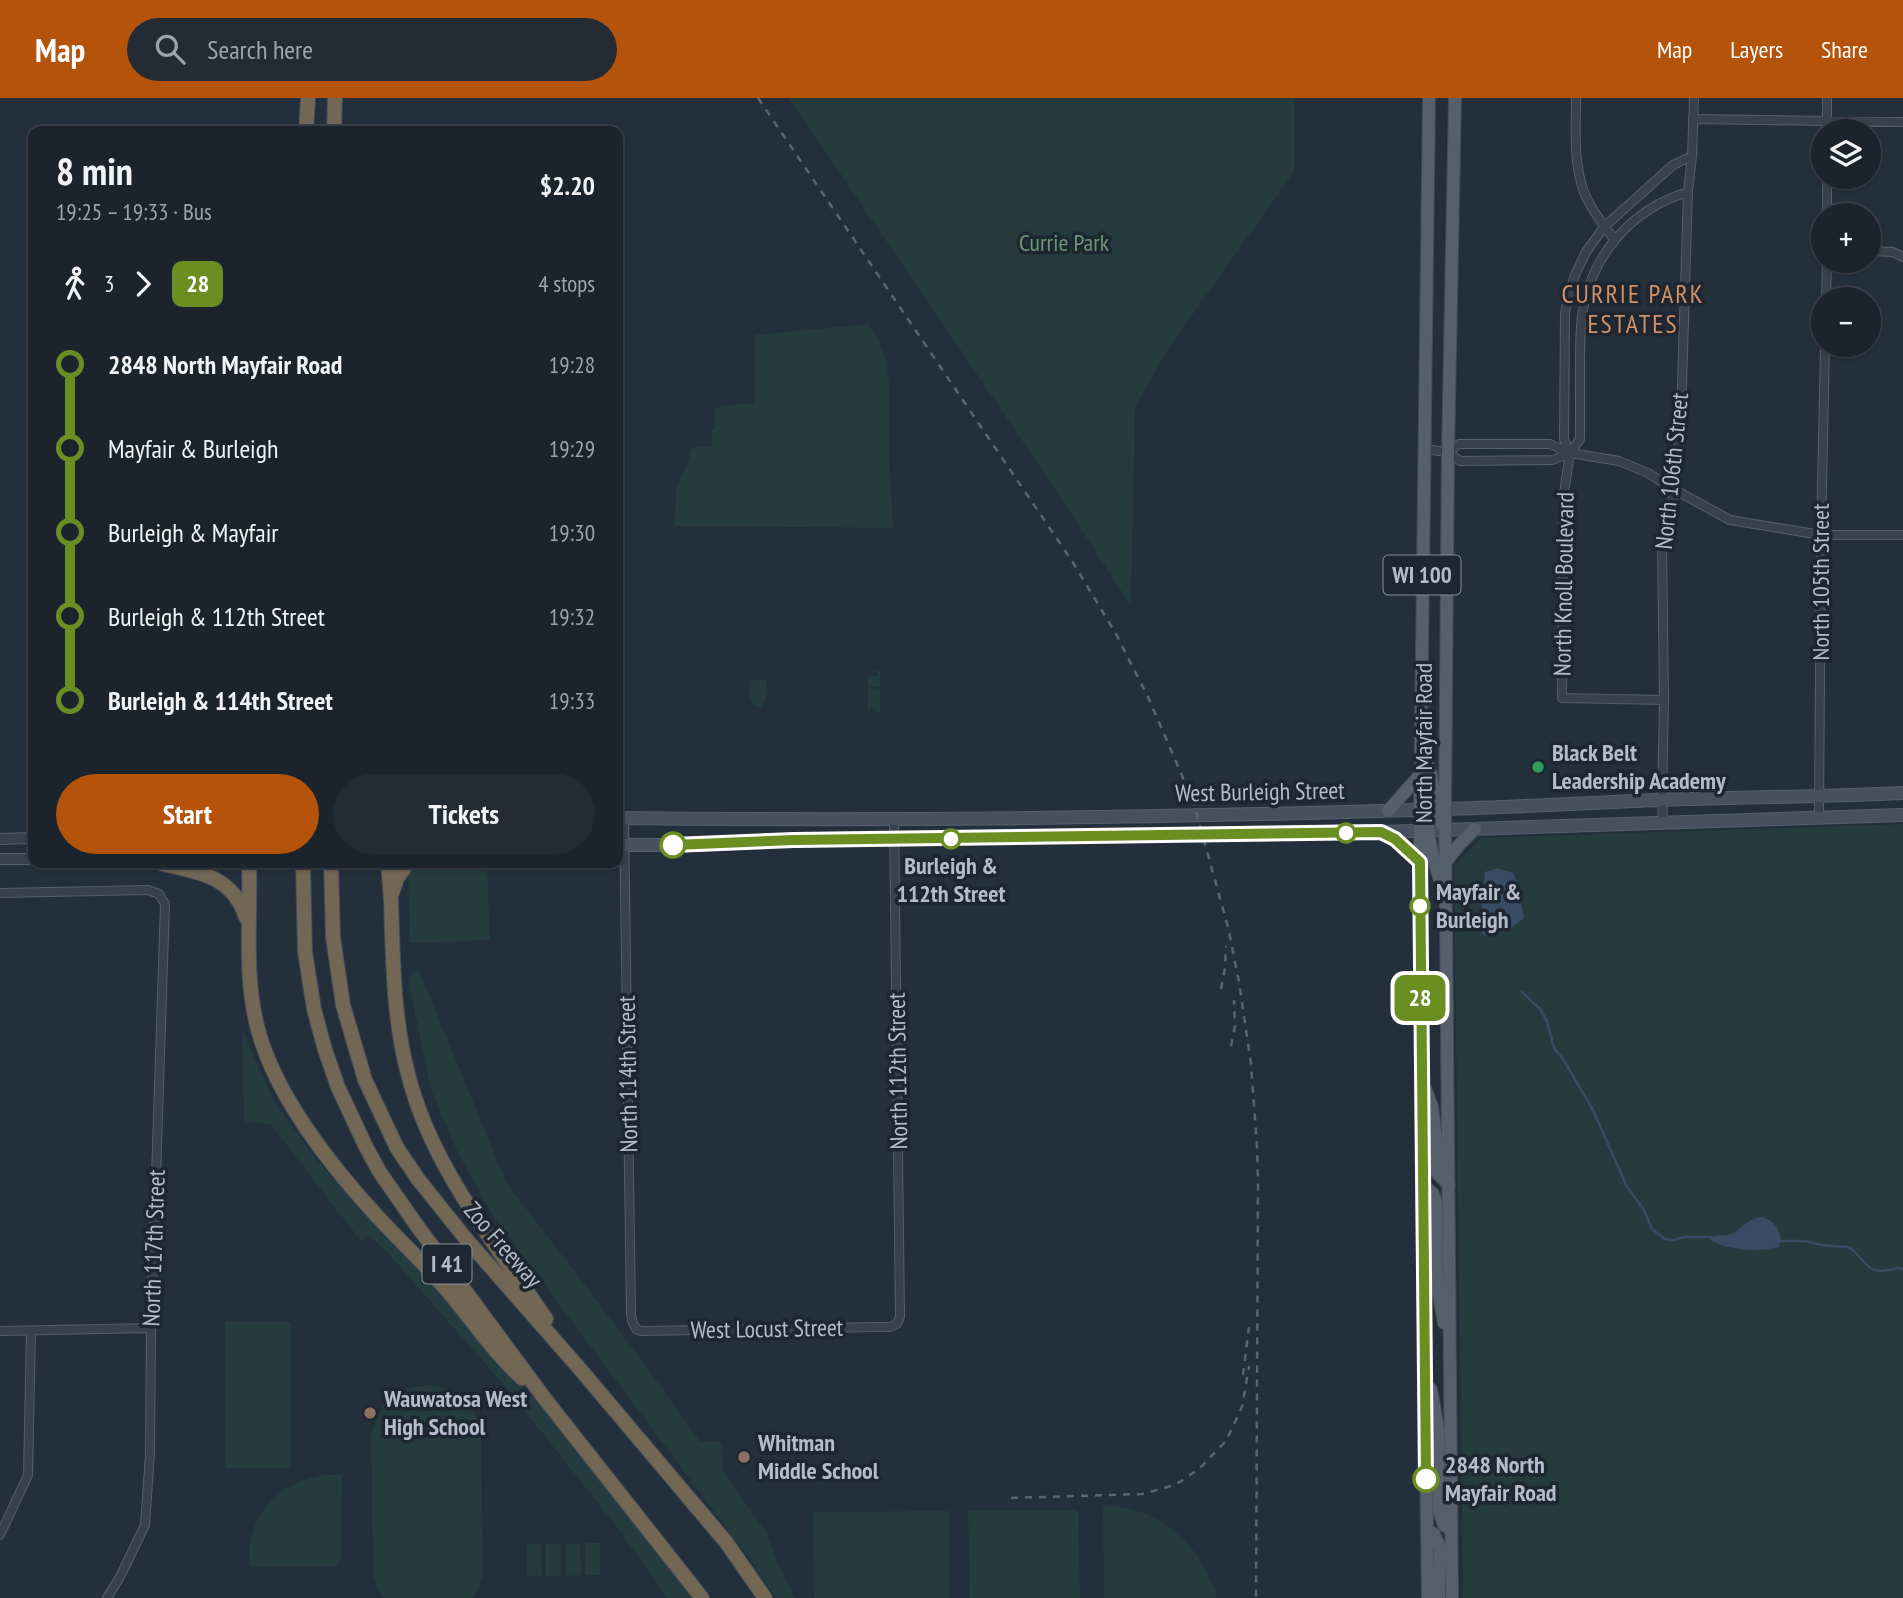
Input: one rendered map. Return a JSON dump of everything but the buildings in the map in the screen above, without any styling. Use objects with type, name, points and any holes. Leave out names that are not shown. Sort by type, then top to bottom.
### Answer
[{"type":"highway","points":[[306,126],[308,98]]},
{"type":"highway","points":[[334,126],[335,98]]},
{"type":"highway","points":[[180,868],[211,876],[226,885],[243,908],[249,926]]},
{"type":"highway","points":[[249,868],[251,986],[258,1031],[274,1070],[299,1116],[375,1214],[445,1288],[506,1364],[545,1399]]},
{"type":"highway","name":"I 41","points":[[303,868],[305,952],[314,1009],[325,1050],[350,1115],[379,1171],[545,1399],[702,1598]]},
{"type":"highway","name":"Zoo Freeway","points":[[331,868],[333,937],[344,1005],[365,1080],[397,1148],[466,1239],[726,1542],[765,1598]]},
{"type":"highway","points":[[388,868],[397,1016],[408,1076],[425,1126],[440,1158],[466,1200],[580,1369]]},
{"type":"highway","points":[[391,898],[397,878],[404,868]]},
{"type":"main road","name":"North Mayfair Road","points":[[1420,810],[1429,98]]},
{"type":"main road","name":"North Mayfair Road","points":[[1440,809],[1455,98]]},
{"type":"main road","points":[[1420,740],[1445,830]]},
{"type":"main road","points":[[1388,811],[1420,775]]},
{"type":"main road","name":"West Burleigh Street","points":[[623,818],[894,818],[1388,811],[1903,793]]},
{"type":"main road","points":[[1420,810],[1426,821],[1424,831],[1445,897]]},
{"type":"main road","name":"West Burleigh Street","points":[[623,845],[1424,831],[1903,815]]},
{"type":"main road","points":[[1445,864],[1475,829]]},
{"type":"main road","name":"North Mayfair Road","points":[[1445,830],[1452,1598]]},
{"type":"main road","name":"North Mayfair Road","points":[[1424,831],[1420,862],[1421,1077],[1428,1598]]},
{"type":"main road","points":[[1381,832],[1395,839],[1420,862]]},
{"type":"main road","points":[[1421,1077],[1432,1107],[1437,1173],[1449,1185]]},
{"type":"main road","points":[[1422,1184],[1433,1194],[1436,1202],[1437,1284],[1450,1357]]},
{"type":"main road","points":[[1425,1350],[1438,1429],[1439,1510],[1444,1525],[1451,1530]]},
{"type":"main road","points":[[1427,1530],[1434,1534],[1440,1548],[1439,1598]]},
{"type":"street","points":[[1576,98],[1576,153],[1584,192],[1614,239]]},
{"type":"street","points":[[1694,98],[1693,119],[1811,121]]},
{"type":"street","points":[[1827,98],[1827,119]]},
{"type":"street","name":"North 106th Street","points":[[1663,823],[1662,542],[1675,491],[1681,417],[1693,119]]},
{"type":"street","points":[[1881,122],[1903,122]]},
{"type":"street","name":"North Knoll Boulevard","points":[[1570,453],[1564,439],[1565,324],[1568,297],[1575,275],[1586,252],[1604,227],[1673,164],[1692,156]]},
{"type":"street","name":"North Knoll Boulevard","points":[[1664,700],[1562,698],[1563,499],[1570,453],[1580,439],[1581,335],[1585,299],[1600,261],[1614,239],[1628,225],[1660,202],[1688,192]]},
{"type":"street","points":[[1881,252],[1893,252],[1903,257]]},
{"type":"street","name":"North 105th Street","points":[[1819,818],[1825,357]]},
{"type":"street","points":[[1448,452],[1459,444],[1550,444],[1570,453],[1601,457],[1634,466],[1730,520],[1821,535],[1903,535]]},
{"type":"street","points":[[1423,449],[1448,452],[1460,461],[1553,460],[1570,453]]},
{"type":"street","name":"North 112th Street","points":[[894,818],[900,1207],[900,1317],[897,1324]]},
{"type":"street","points":[[0,839],[28,838]]},
{"type":"street","points":[[0,859],[28,859]]},
{"type":"street","name":"North 114th Street","points":[[621,868],[631,1313],[636,1329]]},
{"type":"street","name":"North 117th Street","points":[[0,893],[148,890],[162,897],[165,904],[150,1454],[145,1525],[107,1598]]},
{"type":"street","name":"West Locust Street","points":[[636,1329],[890,1327],[897,1324]]},
{"type":"street","points":[[0,1331],[152,1328]]},
{"type":"street","points":[[0,1535],[28,1475],[31,1331]]},
{"type":"green space","name":"Currie Park","points":[[789,98],[1294,98],[1294,172],[1170,346],[1135,407],[1131,606],[1055,489]]},
{"type":"green space","points":[[869,324],[884,353],[889,385],[893,528],[675,526],[676,487],[691,449],[696,446],[712,446],[715,409],[720,406],[755,403],[755,335]]},
{"type":"green space","points":[[868,670],[880,670],[880,712],[876,712],[876,708],[870,708],[868,712],[868,688],[878,687],[868,687],[868,676],[878,676],[878,672]]},
{"type":"green space","points":[[751,679],[766,679],[768,692],[762,707],[754,707],[752,704],[749,690]]},
{"type":"green space","points":[[1903,824],[1903,1598],[1463,1598],[1454,866],[1481,838]]},
{"type":"green space","points":[[413,868],[487,868],[490,940],[410,943],[408,871]]},
{"type":"green space","points":[[418,968],[506,1182],[700,1441],[722,1442],[723,1471],[768,1535],[777,1562],[795,1598],[776,1598],[493,1216],[458,1153],[431,1090],[408,979]]},
{"type":"green space","points":[[242,1028],[272,1098],[318,1162],[394,1239],[541,1405],[697,1598],[667,1598],[620,1531],[510,1392],[387,1252],[369,1235],[361,1241],[271,1125],[244,1121]]},
{"type":"green space","points":[[225,1322],[291,1322],[291,1468],[225,1468]]},
{"type":"green space","points":[[429,1385],[446,1388],[469,1403],[481,1427],[483,1573],[478,1590],[472,1598],[384,1598],[377,1589],[373,1574],[371,1433],[383,1406],[395,1396],[409,1388]]},
{"type":"green space","points":[[324,1475],[342,1475],[341,1560],[336,1566],[251,1567],[253,1531],[266,1507],[286,1489]]},
{"type":"green space","points":[[1103,1506],[1142,1513],[1176,1532],[1201,1562],[1217,1598],[1104,1598]]},
{"type":"green space","points":[[968,1510],[1078,1510],[1080,1598],[970,1598]]},
{"type":"green space","points":[[949,1511],[949,1598],[814,1598],[813,1512]]},
{"type":"green space","points":[[585,1543],[600,1543],[600,1575],[585,1575]]},
{"type":"green space","points":[[527,1544],[541,1544],[542,1576],[527,1576]]},
{"type":"green space","points":[[546,1544],[561,1544],[561,1576],[546,1576]]},
{"type":"green space","points":[[566,1544],[580,1544],[581,1575],[566,1576]]},
{"type":"water","points":[[1497,868],[1513,873],[1518,883],[1524,918],[1506,931],[1484,936],[1480,929],[1485,872]]},
{"type":"water","points":[[1763,1217],[1777,1229],[1779,1247],[1744,1250],[1711,1240],[1711,1237],[1730,1234],[1750,1221]]},
{"type":"waterway","points":[[1522,992],[1540,1009],[1547,1021],[1554,1048],[1593,1110],[1627,1187],[1644,1210],[1652,1229],[1665,1239],[1711,1237]]},
{"type":"waterway","points":[[1781,1241],[1805,1241],[1847,1247],[1875,1270],[1903,1269]]},
{"type":"railway","points":[[758,98],[1072,561],[1116,634],[1148,697],[1193,801],[1228,927],[1251,1064],[1258,1182],[1256,1598]]},
{"type":"railway","points":[[1221,989],[1226,946]]},
{"type":"railway","points":[[1231,1046],[1235,1026],[1234,1000]]},
{"type":"railway","points":[[1243,1375],[1249,1327]]},
{"type":"railway","points":[[1011,1498],[1142,1494],[1180,1482],[1200,1468],[1226,1441],[1242,1407],[1249,1366]]},
{"type":"bus line","name":"28","points":[[673,845],[794,840],[1381,832],[1395,839],[1420,862],[1426,1479]]},
{"type":"place","name":"Black Belt Leadership Academy","points":[[1538,767]]},
{"type":"place","name":"Burleigh & 112th Street","points":[[951,839]]},
{"type":"place","name":"Mayfair & Burleigh","points":[[1420,906]]},
{"type":"place","name":"Wauwatosa West High School","points":[[370,1413]]},
{"type":"place","name":"Whitman Middle School","points":[[744,1457]]},
{"type":"place","name":"2848 North Mayfair Road","points":[[1426,1479]]},
{"type":"district","name":"CURRIE PARK ESTATES","points":[[1633,309]]}]
